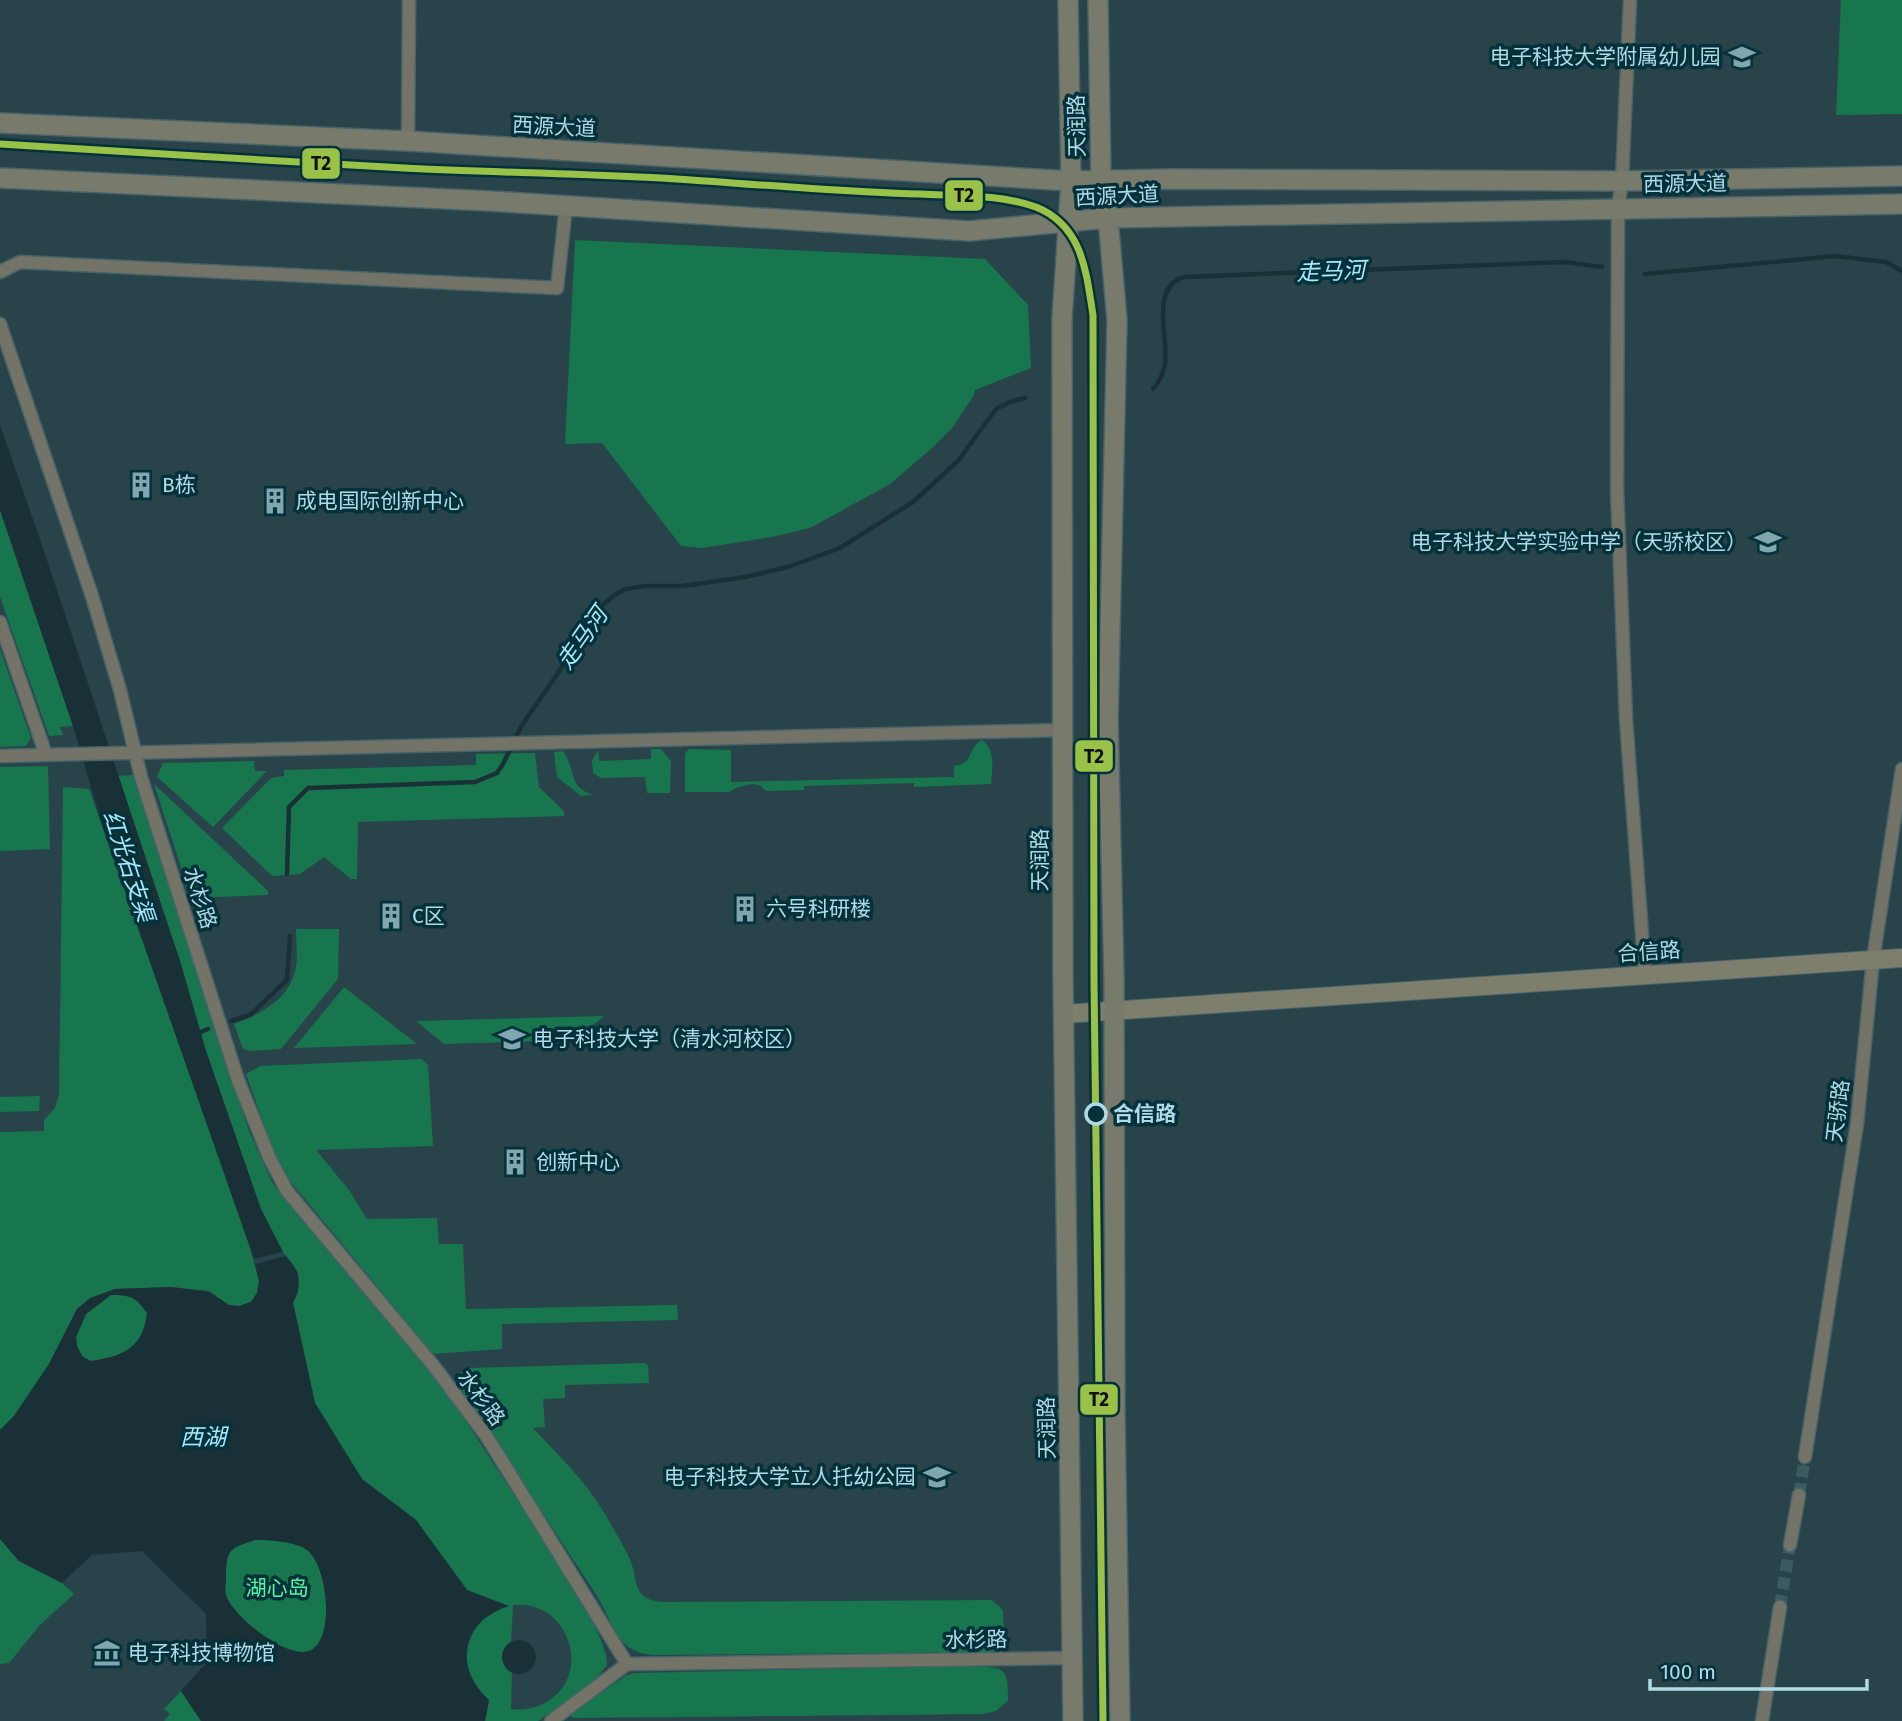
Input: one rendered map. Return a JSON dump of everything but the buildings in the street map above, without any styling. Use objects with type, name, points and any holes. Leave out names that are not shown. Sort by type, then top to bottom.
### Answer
[{"type":"main road","name":"天润路","points":[[1068,0],[1071,181],[1062,319],[1063,730],[1073,1721]]},
{"type":"main road","name":"天润路","points":[[1098,0],[1101,180],[1108,218],[1116,320],[1108,719],[1114,1011],[1115,1418],[1120,1721]]},
{"type":"main road","name":"西源大道","points":[[0,123],[408,141],[1071,181],[1622,181],[1902,176]]},
{"type":"main road","name":"西源大道","points":[[0,178],[566,206],[969,231],[1108,218],[1902,204]]},
{"type":"street","points":[[408,141],[409,0]]},
{"type":"street","points":[[1630,0],[1622,181],[1618,208],[1618,516],[1626,719],[1645,975]]},
{"type":"street","points":[[0,272],[20,262],[557,288],[566,206]]},
{"type":"street","name":"水杉路","points":[[0,324],[92,596],[142,777],[238,1080],[276,1173],[287,1191],[433,1365],[487,1437],[627,1664],[1073,1658]]},
{"type":"street","points":[[0,622],[46,755]]},
{"type":"street","points":[[0,756],[1063,730]]},
{"type":"street","name":"天骄路","points":[[1805,1457],[1857,1124],[1873,960],[1902,769]]},
{"type":"street","name":"合信路","points":[[1064,1014],[1902,958]]},
{"type":"street","points":[[1790,1545],[1798,1495]]},
{"type":"street","points":[[1762,1721],[1780,1607]]},
{"type":"street","points":[[551,1721],[627,1664]]},
{"type":"green space","points":[[1841,0],[1902,0],[1902,114],[1836,115]]},
{"type":"green space","points":[[575,240],[985,259],[1028,305],[1031,368],[975,390],[952,428],[890,484],[810,528],[702,548],[681,546],[602,443],[565,444]]},
{"type":"green space","points":[[0,510],[73,726],[60,727],[63,735],[49,736],[0,597]]},
{"type":"green space","points":[[0,649],[31,738],[26,746],[0,747]]},
{"type":"green space","points":[[982,740],[991,754],[991,784],[914,787],[914,783],[804,786],[804,790],[766,791],[753,784],[729,792],[685,792],[685,754],[689,749],[731,750],[731,782],[954,777],[954,766],[965,762],[977,743]]},
{"type":"green space","points":[[651,749],[661,749],[671,761],[670,793],[647,793],[645,777],[601,778],[593,773],[592,761],[598,750],[599,761],[651,759]]},
{"type":"green space","points":[[563,751],[579,787],[593,795],[581,796],[557,777],[554,752]]},
{"type":"green space","points":[[535,753],[539,787],[564,811],[564,816],[358,822],[357,879],[351,879],[324,857],[300,874],[272,876],[222,828],[271,778],[284,776],[284,770],[476,765],[476,754]]},
{"type":"green space","points":[[254,761],[255,771],[267,771],[213,827],[157,777],[163,763]]},
{"type":"green space","points":[[48,766],[50,849],[0,851],[0,767]]},
{"type":"green space","points":[[133,775],[249,1131],[272,1182],[449,1395],[590,1616],[601,1640],[607,1665],[594,1682],[538,1721],[485,1721],[489,1701],[472,1680],[468,1670],[467,1650],[480,1622],[507,1606],[467,1590],[416,1520],[362,1479],[315,1403],[293,1302],[298,1293],[298,1272],[283,1252],[261,1210],[206,1051],[180,961],[117,776]],"holes":[[[513,1605],[533,1606],[549,1614],[561,1627],[569,1642],[571,1660],[568,1677],[559,1692],[543,1704],[527,1709],[511,1709],[512,1672],[502,1656],[511,1643]]]},
{"type":"green space","points":[[154,784],[268,891],[268,895],[191,898]]},
{"type":"green space","points":[[63,787],[89,789],[246,1233],[259,1281],[257,1293],[251,1302],[239,1306],[229,1305],[209,1291],[171,1287],[115,1289],[77,1309],[49,1364],[14,1416],[0,1430],[0,1132],[44,1131],[44,1120],[55,1108],[59,1095]]},
{"type":"green space","points":[[296,929],[339,929],[338,979],[281,1049],[243,1049],[234,1024],[270,1006],[285,992],[294,975],[296,964]]},
{"type":"green space","points":[[344,987],[417,1044],[294,1048]]},
{"type":"green space","points":[[604,1016],[574,1040],[444,1044],[416,1021]]},
{"type":"green space","points":[[422,1059],[428,1065],[433,1146],[316,1150],[349,1190],[367,1219],[437,1218],[439,1244],[463,1244],[466,1309],[677,1305],[678,1320],[502,1324],[502,1349],[433,1354],[290,1181],[272,1148],[246,1074],[260,1066]]},
{"type":"green space","points":[[40,1096],[39,1111],[0,1112],[0,1097]]},
{"type":"green space","points":[[111,1295],[128,1296],[140,1303],[147,1313],[145,1325],[136,1343],[129,1349],[112,1357],[90,1361],[82,1356],[76,1337],[86,1314]]},
{"type":"green space","points":[[645,1363],[648,1366],[649,1383],[565,1385],[565,1398],[543,1399],[545,1427],[533,1428],[575,1473],[601,1507],[628,1555],[637,1586],[644,1597],[662,1602],[992,1600],[1003,1610],[1005,1652],[653,1655],[628,1647],[619,1639],[599,1599],[458,1384],[461,1372],[469,1368]]},
{"type":"green space","points":[[0,1539],[19,1561],[62,1583],[74,1594],[40,1625],[9,1663],[0,1664]]},
{"type":"green space","name":"湖心岛","points":[[255,1540],[296,1545],[307,1550],[314,1558],[323,1584],[326,1615],[320,1641],[313,1649],[303,1652],[278,1645],[241,1617],[227,1598],[225,1588],[229,1555],[240,1545]]},
{"type":"green space","points":[[974,1666],[999,1669],[1006,1676],[1008,1701],[996,1711],[983,1714],[573,1718],[569,1715],[625,1676],[634,1673]]},
{"type":"green space","points":[[181,1691],[201,1721],[164,1721],[170,1714],[164,1709]]},
{"type":"water","name":"红光右支渠","points":[[0,425],[180,961],[206,1051],[261,1209],[283,1252],[254,1259],[103,828],[73,726],[0,510]]},
{"type":"water","name":"西湖","points":[[286,1256],[294,1267],[299,1284],[293,1303],[315,1403],[362,1479],[416,1520],[467,1590],[509,1606],[481,1622],[467,1646],[470,1674],[489,1700],[485,1721],[201,1721],[181,1691],[207,1662],[206,1614],[142,1551],[92,1555],[62,1583],[19,1561],[0,1539],[0,1430],[14,1416],[49,1364],[77,1309],[90,1298],[115,1289],[171,1287],[209,1292],[229,1305],[239,1306],[251,1302],[257,1293],[259,1281],[255,1264]],"holes":[[[111,1295],[128,1296],[140,1303],[147,1313],[145,1325],[136,1343],[129,1349],[112,1357],[90,1361],[82,1356],[76,1337],[86,1314]],[[255,1540],[296,1545],[307,1550],[314,1558],[323,1584],[326,1615],[320,1641],[313,1649],[303,1652],[278,1645],[241,1617],[227,1598],[225,1588],[229,1555],[240,1545]]]},
{"type":"water","points":[[519,1640],[531,1645],[536,1657],[531,1669],[519,1674],[507,1669],[502,1657],[507,1645]]},
{"type":"waterway","name":"走马河","points":[[1645,274],[1835,256],[1886,262],[1902,271]]},
{"type":"waterway","name":"走马河","points":[[1153,389],[1161,378],[1165,364],[1163,315],[1167,292],[1173,283],[1184,277],[1565,262],[1602,267]]},
{"type":"waterway","name":"走马河","points":[[287,874],[289,807],[308,788],[475,782],[497,773],[522,725],[560,670],[593,613],[616,594],[626,589],[645,586],[683,586],[745,577],[788,567],[840,548],[913,502],[958,461],[996,409],[1025,398]]},
{"type":"waterway","name":"走马河","points":[[231,1021],[250,1015],[287,980],[290,936]]},
{"type":"waterway","name":"走马河","points":[[196,1034],[208,1029]]},
{"type":"tunnel","points":[[1799,1495],[1805,1457]]},
{"type":"tunnel","points":[[1780,1607],[1790,1545]]},
{"type":"transit line","name":"T2","points":[[0,144],[404,168],[658,178],[979,196],[1036,207],[1052,215],[1073,238],[1084,267],[1093,315],[1094,980],[1103,1721]]},
{"type":"place","name":"电子科技大学附属幼儿园","points":[[1742,57]]},
{"type":"place","name":"B栋","points":[[141,485]]},
{"type":"place","name":"成电国际创新中心","points":[[275,501]]},
{"type":"place","name":"电子科技大学实验中学（天骄校区）","points":[[1768,542]]},
{"type":"place","name":"六号科研楼","points":[[745,909]]},
{"type":"place","name":"C区","points":[[391,916]]},
{"type":"place","name":"电子科技大学（清水河校区）","points":[[512,1039]]},
{"type":"place","name":"合信路","points":[[1096,1114]]},
{"type":"place","name":"创新中心","points":[[515,1162]]},
{"type":"place","name":"电子科技大学立人托幼公园","points":[[937,1477]]},
{"type":"place","name":"电子科技博物馆","points":[[107,1653]]}]
